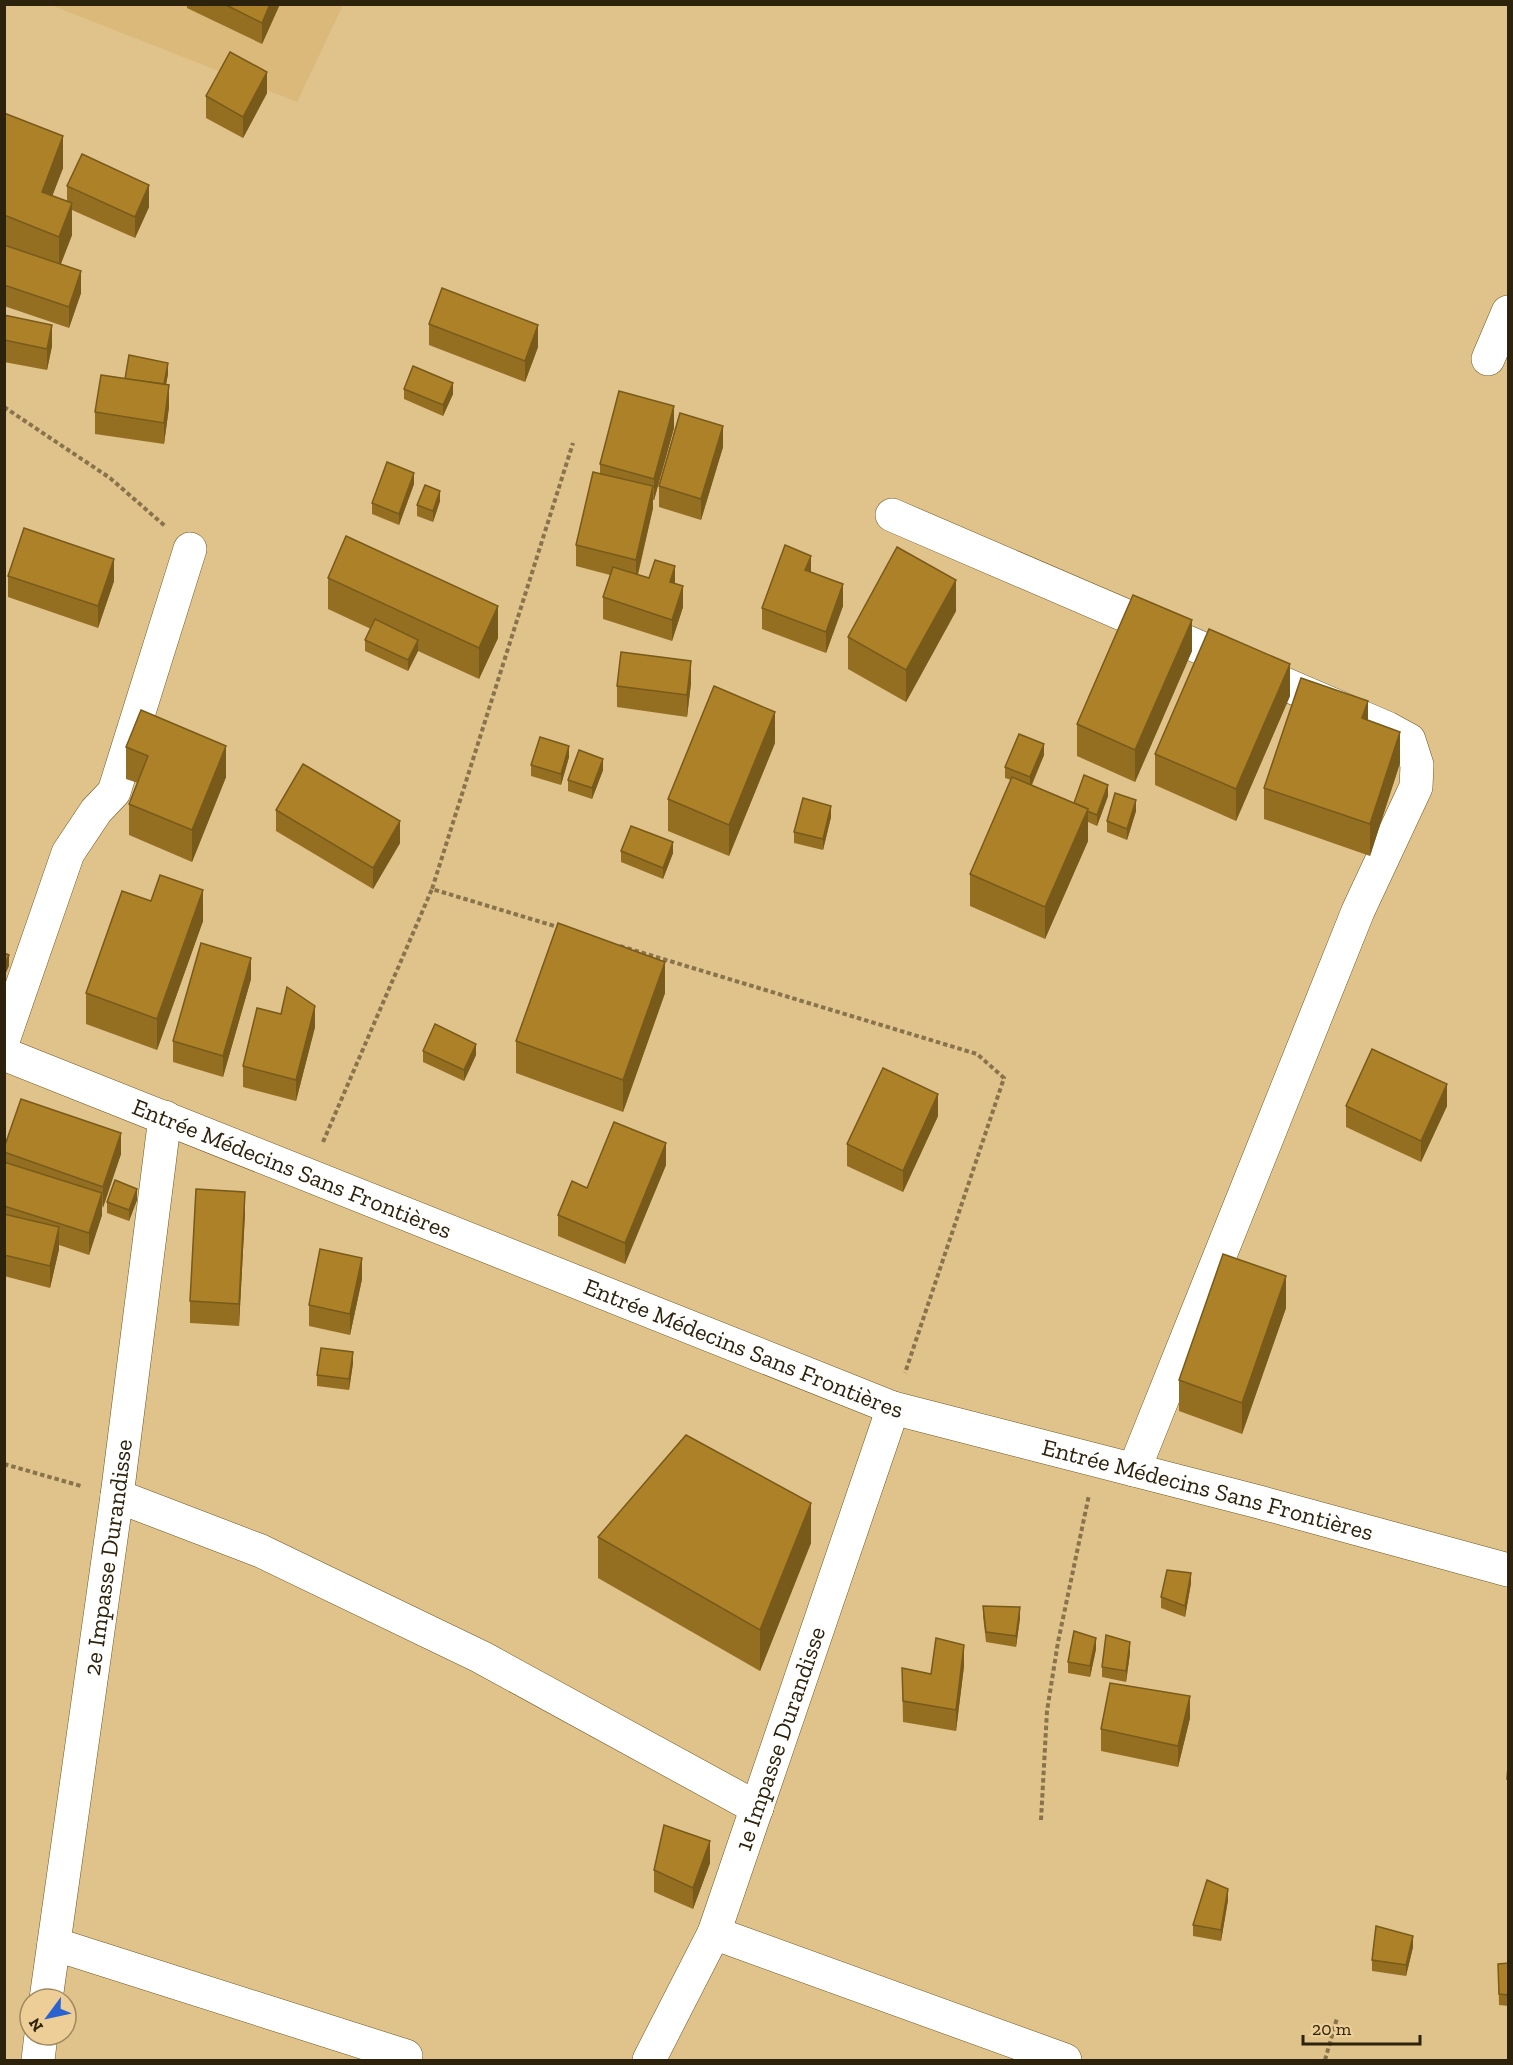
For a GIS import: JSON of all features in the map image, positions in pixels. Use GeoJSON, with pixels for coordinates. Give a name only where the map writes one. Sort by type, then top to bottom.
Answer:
{"type":"FeatureCollection","features":[{"type":"Feature","properties":{"kind":"street"},"geometry":{"type":"LineString","coordinates":[[1488,358],[1509,312]]}},
{"type":"Feature","properties":{"kind":"street"},"geometry":{"type":"LineString","coordinates":[[892,515],[1387,728],[1408,740],[1417,765],[1416,787],[1358,911],[1134,1470]]}},
{"type":"Feature","properties":{"kind":"street"},"geometry":{"type":"LineString","coordinates":[[4,1038],[68,853],[96,811],[114,792],[190,549]]}},
{"type":"Feature","properties":{"kind":"street","name":"Entrée Médecins Sans Frontières"},"geometry":{"type":"LineString","coordinates":[[4,1054],[893,1408],[1509,1570]]}},
{"type":"Feature","properties":{"kind":"street","name":"2e Impasse Durandisse"},"geometry":{"type":"LineString","coordinates":[[48,1987],[117,1496],[165,1117]]}},
{"type":"Feature","properties":{"kind":"street","name":"1e Impasse Durandisse"},"geometry":{"type":"LineString","coordinates":[[649,2061],[714,1933],[893,1408]]}},
{"type":"Feature","properties":{"kind":"street"},"geometry":{"type":"LineString","coordinates":[[117,1496],[261,1551],[481,1657],[757,1808]]}},
{"type":"Feature","properties":{"kind":"street"},"geometry":{"type":"LineString","coordinates":[[714,1933],[1065,2061]]}},
{"type":"Feature","properties":{"kind":"street"},"geometry":{"type":"LineString","coordinates":[[54,1944],[406,2056]]}},
{"type":"Feature","properties":{"kind":"path"},"geometry":{"type":"LineString","coordinates":[[4,407],[110,478],[190,549]]}},
{"type":"Feature","properties":{"kind":"path"},"geometry":{"type":"LineString","coordinates":[[309,1175],[432,889],[573,443]]}},
{"type":"Feature","properties":{"kind":"path"},"geometry":{"type":"LineString","coordinates":[[432,889],[568,930]]}},
{"type":"Feature","properties":{"kind":"path"},"geometry":{"type":"LineString","coordinates":[[614,944],[977,1054],[1004,1078],[893,1408]]}},
{"type":"Feature","properties":{"kind":"path"},"geometry":{"type":"LineString","coordinates":[[1041,1820],[1047,1711],[1058,1642],[1097,1460]]}},
{"type":"Feature","properties":{"kind":"path"},"geometry":{"type":"LineString","coordinates":[[4,1464],[117,1496]]}},
{"type":"Feature","properties":{"kind":"path"},"geometry":{"type":"LineString","coordinates":[[1325,2061],[1337,2018]]}},
{"type":"Feature","properties":{"kind":"shaded area"},"geometry":{"type":"Polygon","coordinates":[[[51,5],[343,5],[297,102],[51,5]]]}},
{"type":"Feature","properties":{"kind":"building"},"geometry":{"type":"Polygon","coordinates":[[[224,4],[270,4],[262,23],[224,4]]]}},
{"type":"Feature","properties":{"kind":"building"},"geometry":{"type":"Polygon","coordinates":[[[230,52],[267,72],[243,117],[206,96],[230,52]]]}},
{"type":"Feature","properties":{"kind":"building"},"geometry":{"type":"Polygon","coordinates":[[[4,113],[63,136],[42,192],[72,203],[59,237],[4,215],[4,113]]]}},
{"type":"Feature","properties":{"kind":"building"},"geometry":{"type":"Polygon","coordinates":[[[82,154],[149,185],[135,217],[67,186],[82,154]]]}},
{"type":"Feature","properties":{"kind":"building"},"geometry":{"type":"Polygon","coordinates":[[[4,245],[81,271],[69,307],[4,285],[4,245]]]}},
{"type":"Feature","properties":{"kind":"building"},"geometry":{"type":"Polygon","coordinates":[[[442,288],[538,325],[525,361],[429,324],[442,288]]]}},
{"type":"Feature","properties":{"kind":"building"},"geometry":{"type":"Polygon","coordinates":[[[4,315],[52,325],[47,349],[4,340],[4,315]]]}},
{"type":"Feature","properties":{"kind":"building"},"geometry":{"type":"Polygon","coordinates":[[[129,355],[168,363],[164,384],[125,379],[129,355]]]}},
{"type":"Feature","properties":{"kind":"building"},"geometry":{"type":"Polygon","coordinates":[[[413,366],[453,383],[443,405],[404,389],[413,366]]]}},
{"type":"Feature","properties":{"kind":"building"},"geometry":{"type":"Polygon","coordinates":[[[101,375],[169,385],[164,423],[95,412],[101,375]]]}},
{"type":"Feature","properties":{"kind":"building"},"geometry":{"type":"Polygon","coordinates":[[[619,391],[674,406],[654,479],[600,464],[619,391]]]}},
{"type":"Feature","properties":{"kind":"building"},"geometry":{"type":"Polygon","coordinates":[[[680,413],[723,426],[701,499],[659,486],[680,413]]]}},
{"type":"Feature","properties":{"kind":"building"},"geometry":{"type":"Polygon","coordinates":[[[387,462],[414,473],[399,514],[372,503],[387,462]]]}},
{"type":"Feature","properties":{"kind":"building"},"geometry":{"type":"Polygon","coordinates":[[[593,472],[653,486],[636,560],[576,545],[593,472]]]}},
{"type":"Feature","properties":{"kind":"building"},"geometry":{"type":"Polygon","coordinates":[[[425,485],[440,491],[433,511],[417,505],[425,485]]]}},
{"type":"Feature","properties":{"kind":"building"},"geometry":{"type":"Polygon","coordinates":[[[24,528],[114,559],[98,606],[8,576],[24,528]]]}},
{"type":"Feature","properties":{"kind":"building"},"geometry":{"type":"Polygon","coordinates":[[[346,536],[498,606],[479,648],[328,578],[346,536]]]}},
{"type":"Feature","properties":{"kind":"building"},"geometry":{"type":"Polygon","coordinates":[[[785,545],[811,556],[805,570],[843,584],[826,632],[762,608],[785,545]]]}},
{"type":"Feature","properties":{"kind":"building"},"geometry":{"type":"Polygon","coordinates":[[[897,547],[956,580],[906,670],[848,637],[897,547]]]}},
{"type":"Feature","properties":{"kind":"building"},"geometry":{"type":"Polygon","coordinates":[[[655,560],[675,566],[670,582],[683,586],[672,620],[603,597],[613,567],[649,578],[655,560]]]}},
{"type":"Feature","properties":{"kind":"building"},"geometry":{"type":"Polygon","coordinates":[[[1133,595],[1192,620],[1135,750],[1077,724],[1133,595]]]}},
{"type":"Feature","properties":{"kind":"building"},"geometry":{"type":"Polygon","coordinates":[[[375,619],[418,640],[408,660],[365,640],[375,619]]]}},
{"type":"Feature","properties":{"kind":"building"},"geometry":{"type":"Polygon","coordinates":[[[1209,629],[1290,664],[1236,789],[1155,754],[1209,629]]]}},
{"type":"Feature","properties":{"kind":"building"},"geometry":{"type":"Polygon","coordinates":[[[621,652],[691,661],[687,695],[617,686],[621,652]]]}},
{"type":"Feature","properties":{"kind":"building"},"geometry":{"type":"Polygon","coordinates":[[[1301,678],[1368,701],[1362,718],[1400,732],[1370,824],[1264,788],[1301,678]]]}},
{"type":"Feature","properties":{"kind":"building"},"geometry":{"type":"Polygon","coordinates":[[[714,686],[775,712],[729,825],[668,799],[714,686]]]}},
{"type":"Feature","properties":{"kind":"building"},"geometry":{"type":"Polygon","coordinates":[[[141,710],[226,746],[192,830],[129,804],[148,756],[126,747],[141,710]]]}},
{"type":"Feature","properties":{"kind":"building"},"geometry":{"type":"Polygon","coordinates":[[[1019,734],[1044,744],[1030,777],[1005,767],[1019,734]]]}},
{"type":"Feature","properties":{"kind":"building"},"geometry":{"type":"Polygon","coordinates":[[[540,737],[569,746],[561,774],[531,765],[540,737]]]}},
{"type":"Feature","properties":{"kind":"building"},"geometry":{"type":"Polygon","coordinates":[[[579,750],[603,759],[592,788],[568,780],[579,750]]]}},
{"type":"Feature","properties":{"kind":"building"},"geometry":{"type":"Polygon","coordinates":[[[303,764],[400,821],[373,868],[276,810],[303,764]]]}},
{"type":"Feature","properties":{"kind":"building"},"geometry":{"type":"Polygon","coordinates":[[[1084,775],[1108,785],[1097,815],[1074,803],[1084,775]]]}},
{"type":"Feature","properties":{"kind":"building"},"geometry":{"type":"Polygon","coordinates":[[[1012,777],[1088,809],[1045,907],[970,874],[1012,777]]]}},
{"type":"Feature","properties":{"kind":"building"},"geometry":{"type":"Polygon","coordinates":[[[1115,793],[1136,800],[1127,829],[1107,821],[1115,793]]]}},
{"type":"Feature","properties":{"kind":"building"},"geometry":{"type":"Polygon","coordinates":[[[803,798],[831,806],[823,839],[794,832],[803,798]]]}},
{"type":"Feature","properties":{"kind":"building"},"geometry":{"type":"Polygon","coordinates":[[[631,826],[673,842],[663,868],[621,851],[631,826]]]}},
{"type":"Feature","properties":{"kind":"building"},"geometry":{"type":"Polygon","coordinates":[[[160,875],[203,890],[157,1019],[86,993],[122,891],[151,901],[160,875]]]}},
{"type":"Feature","properties":{"kind":"building"},"geometry":{"type":"Polygon","coordinates":[[[558,923],[665,962],[623,1080],[516,1041],[558,923]]]}},
{"type":"Feature","properties":{"kind":"building"},"geometry":{"type":"Polygon","coordinates":[[[201,943],[251,958],[223,1056],[173,1041],[201,943]]]}},
{"type":"Feature","properties":{"kind":"building"},"geometry":{"type":"Polygon","coordinates":[[[4,953],[9,955],[4,966],[4,953]]]}},
{"type":"Feature","properties":{"kind":"building"},"geometry":{"type":"Polygon","coordinates":[[[287,987],[315,1006],[296,1080],[243,1066],[257,1008],[281,1014],[287,987]]]}},
{"type":"Feature","properties":{"kind":"building"},"geometry":{"type":"Polygon","coordinates":[[[435,1024],[476,1044],[464,1070],[423,1051],[435,1024]]]}},
{"type":"Feature","properties":{"kind":"building"},"geometry":{"type":"Polygon","coordinates":[[[1372,1049],[1447,1084],[1421,1141],[1346,1106],[1372,1049]]]}},
{"type":"Feature","properties":{"kind":"building"},"geometry":{"type":"Polygon","coordinates":[[[883,1068],[938,1094],[903,1171],[847,1144],[883,1068]]]}},
{"type":"Feature","properties":{"kind":"building"},"geometry":{"type":"Polygon","coordinates":[[[21,1099],[121,1133],[103,1187],[4,1152],[21,1099]]]}},
{"type":"Feature","properties":{"kind":"building"},"geometry":{"type":"Polygon","coordinates":[[[614,1122],[666,1143],[625,1243],[558,1215],[572,1181],[587,1188],[614,1122]]]}},
{"type":"Feature","properties":{"kind":"building"},"geometry":{"type":"Polygon","coordinates":[[[4,1162],[102,1193],[89,1233],[4,1206],[4,1162]]]}},
{"type":"Feature","properties":{"kind":"building"},"geometry":{"type":"Polygon","coordinates":[[[115,1180],[137,1189],[129,1210],[107,1202],[115,1180]]]}},
{"type":"Feature","properties":{"kind":"building"},"geometry":{"type":"Polygon","coordinates":[[[196,1189],[245,1192],[239,1304],[190,1301],[196,1189]]]}},
{"type":"Feature","properties":{"kind":"building"},"geometry":{"type":"Polygon","coordinates":[[[4,1214],[59,1227],[50,1266],[4,1255],[4,1214]]]}},
{"type":"Feature","properties":{"kind":"building"},"geometry":{"type":"Polygon","coordinates":[[[320,1249],[362,1258],[350,1314],[309,1305],[320,1249]]]}},
{"type":"Feature","properties":{"kind":"building"},"geometry":{"type":"Polygon","coordinates":[[[1223,1254],[1286,1276],[1242,1403],[1179,1380],[1223,1254]]]}},
{"type":"Feature","properties":{"kind":"building"},"geometry":{"type":"Polygon","coordinates":[[[321,1348],[353,1352],[349,1379],[317,1375],[321,1348]]]}},
{"type":"Feature","properties":{"kind":"building"},"geometry":{"type":"Polygon","coordinates":[[[686,1435],[811,1503],[760,1630],[598,1537],[686,1435]]]}},
{"type":"Feature","properties":{"kind":"building"},"geometry":{"type":"Polygon","coordinates":[[[1167,1570],[1191,1573],[1185,1606],[1161,1597],[1167,1570]]]}},
{"type":"Feature","properties":{"kind":"building"},"geometry":{"type":"Polygon","coordinates":[[[983,1606],[1020,1607],[1016,1636],[986,1632],[983,1606]]]}},
{"type":"Feature","properties":{"kind":"building"},"geometry":{"type":"Polygon","coordinates":[[[1074,1631],[1096,1638],[1090,1666],[1068,1662],[1074,1631]]]}},
{"type":"Feature","properties":{"kind":"building"},"geometry":{"type":"Polygon","coordinates":[[[1106,1635],[1130,1642],[1126,1671],[1102,1667],[1106,1635]]]}},
{"type":"Feature","properties":{"kind":"building"},"geometry":{"type":"Polygon","coordinates":[[[936,1638],[964,1645],[956,1710],[903,1701],[902,1668],[931,1674],[936,1638]]]}},
{"type":"Feature","properties":{"kind":"building"},"geometry":{"type":"Polygon","coordinates":[[[1110,1683],[1190,1696],[1178,1746],[1101,1729],[1110,1683]]]}},
{"type":"Feature","properties":{"kind":"building"},"geometry":{"type":"Polygon","coordinates":[[[1509,1755],[1509,1779],[1507,1779],[1509,1755]]]}},
{"type":"Feature","properties":{"kind":"building"},"geometry":{"type":"Polygon","coordinates":[[[664,1825],[710,1841],[693,1888],[654,1870],[664,1825]]]}},
{"type":"Feature","properties":{"kind":"building"},"geometry":{"type":"Polygon","coordinates":[[[1207,1880],[1228,1889],[1221,1930],[1193,1925],[1207,1880]]]}},
{"type":"Feature","properties":{"kind":"building"},"geometry":{"type":"Polygon","coordinates":[[[1376,1926],[1413,1936],[1406,1965],[1372,1960],[1376,1926]]]}},
{"type":"Feature","properties":{"kind":"building"},"geometry":{"type":"Polygon","coordinates":[[[1509,1963],[1509,1995],[1499,1994],[1498,1964],[1509,1963]]]}}]}
